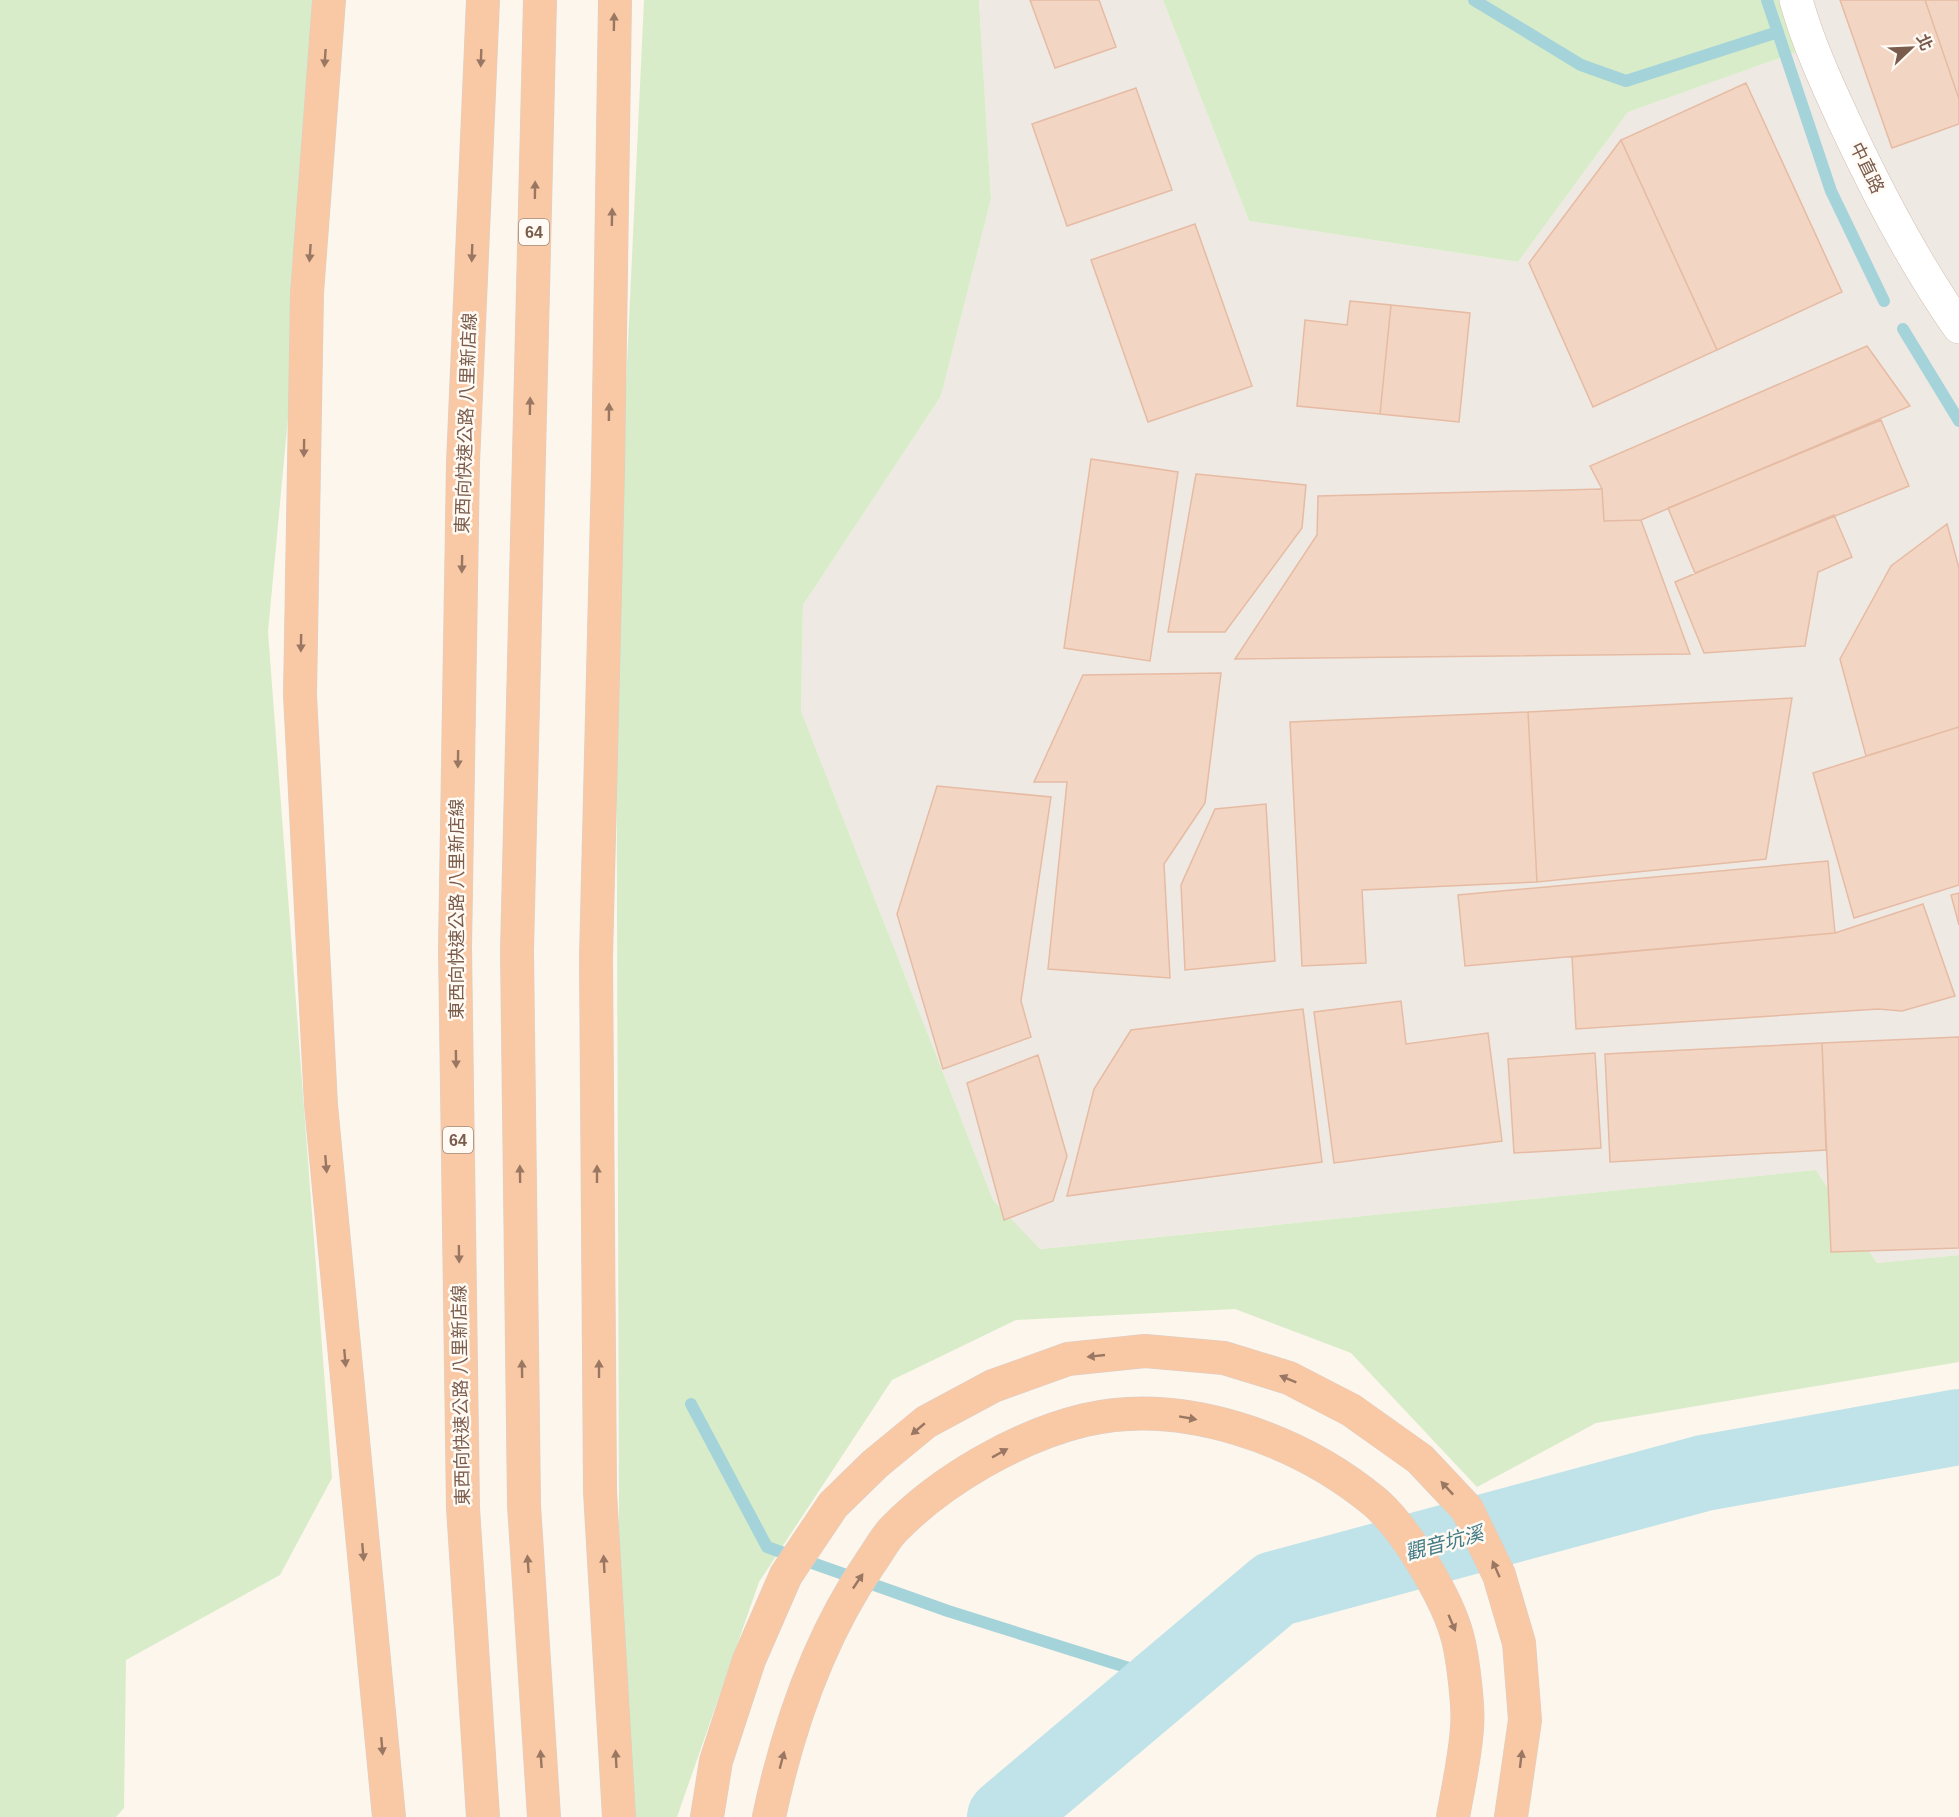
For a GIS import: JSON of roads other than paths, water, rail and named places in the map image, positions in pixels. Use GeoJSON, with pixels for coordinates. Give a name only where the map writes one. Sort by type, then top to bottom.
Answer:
{"type":"FeatureCollection","features":[{"type":"Feature","properties":{"kind":"highway"},"geometry":{"type":"LineString","coordinates":[[329,0],[307,293],[300,695],[321,1106],[389,1817]]}},
{"type":"Feature","properties":{"kind":"highway","name":"東西向快速公路 八里新店線"},"geometry":{"type":"LineString","coordinates":[[483,0],[464,463],[455,972],[463,1508],[483,1817]]}},
{"type":"Feature","properties":{"kind":"highway","name":"64"},"geometry":{"type":"LineString","coordinates":[[540,0],[517,951],[524,1505],[544,1817]]}},
{"type":"Feature","properties":{"kind":"highway"},"geometry":{"type":"LineString","coordinates":[[615,0],[608,471],[596,958],[599,1468],[619,1817]]}},
{"type":"Feature","properties":{"kind":"highway"},"geometry":{"type":"LineString","coordinates":[[707,1817],[716,1761],[749,1659],[786,1575],[833,1505],[875,1464],[926,1422],[993,1386],[1068,1359],[1145,1351],[1224,1358],[1289,1378],[1351,1410],[1420,1459],[1467,1509],[1499,1575],[1519,1643],[1526,1720],[1511,1817]]}},
{"type":"Feature","properties":{"kind":"highway"},"geometry":{"type":"LineString","coordinates":[[769,1817],[782,1756],[815,1663],[845,1600],[893,1530],[948,1482],[1013,1446],[1085,1420],[1162,1413],[1236,1426],[1310,1459],[1376,1503],[1427,1566],[1458,1638],[1468,1726],[1453,1817]]}},
{"type":"Feature","properties":{"kind":"street","name":"中直路"},"geometry":{"type":"LineString","coordinates":[[1796,0],[1807,40],[1876,190],[1935,293],[1959,327]]}},
{"type":"Feature","properties":{"kind":"waterway"},"geometry":{"type":"LineString","coordinates":[[1474,0],[1581,65],[1626,81],[1778,32]]}},
{"type":"Feature","properties":{"kind":"waterway"},"geometry":{"type":"LineString","coordinates":[[1767,0],[1831,191],[1884,301]]}},
{"type":"Feature","properties":{"kind":"waterway"},"geometry":{"type":"LineString","coordinates":[[1903,329],[1959,421]]}},
{"type":"Feature","properties":{"kind":"waterway"},"geometry":{"type":"LineString","coordinates":[[691,1404],[767,1547],[948,1611],[1167,1680]]}},
{"type":"Feature","properties":{"kind":"waterway","name":"觀音坑溪"},"geometry":{"type":"LineString","coordinates":[[1956,1426],[1959,1423]]}},
{"type":"Feature","properties":{"kind":"waterway","name":"觀音坑溪"},"geometry":{"type":"LineString","coordinates":[[1005,1817],[1275,1589],[1704,1473],[1959,1427]]}}]}
